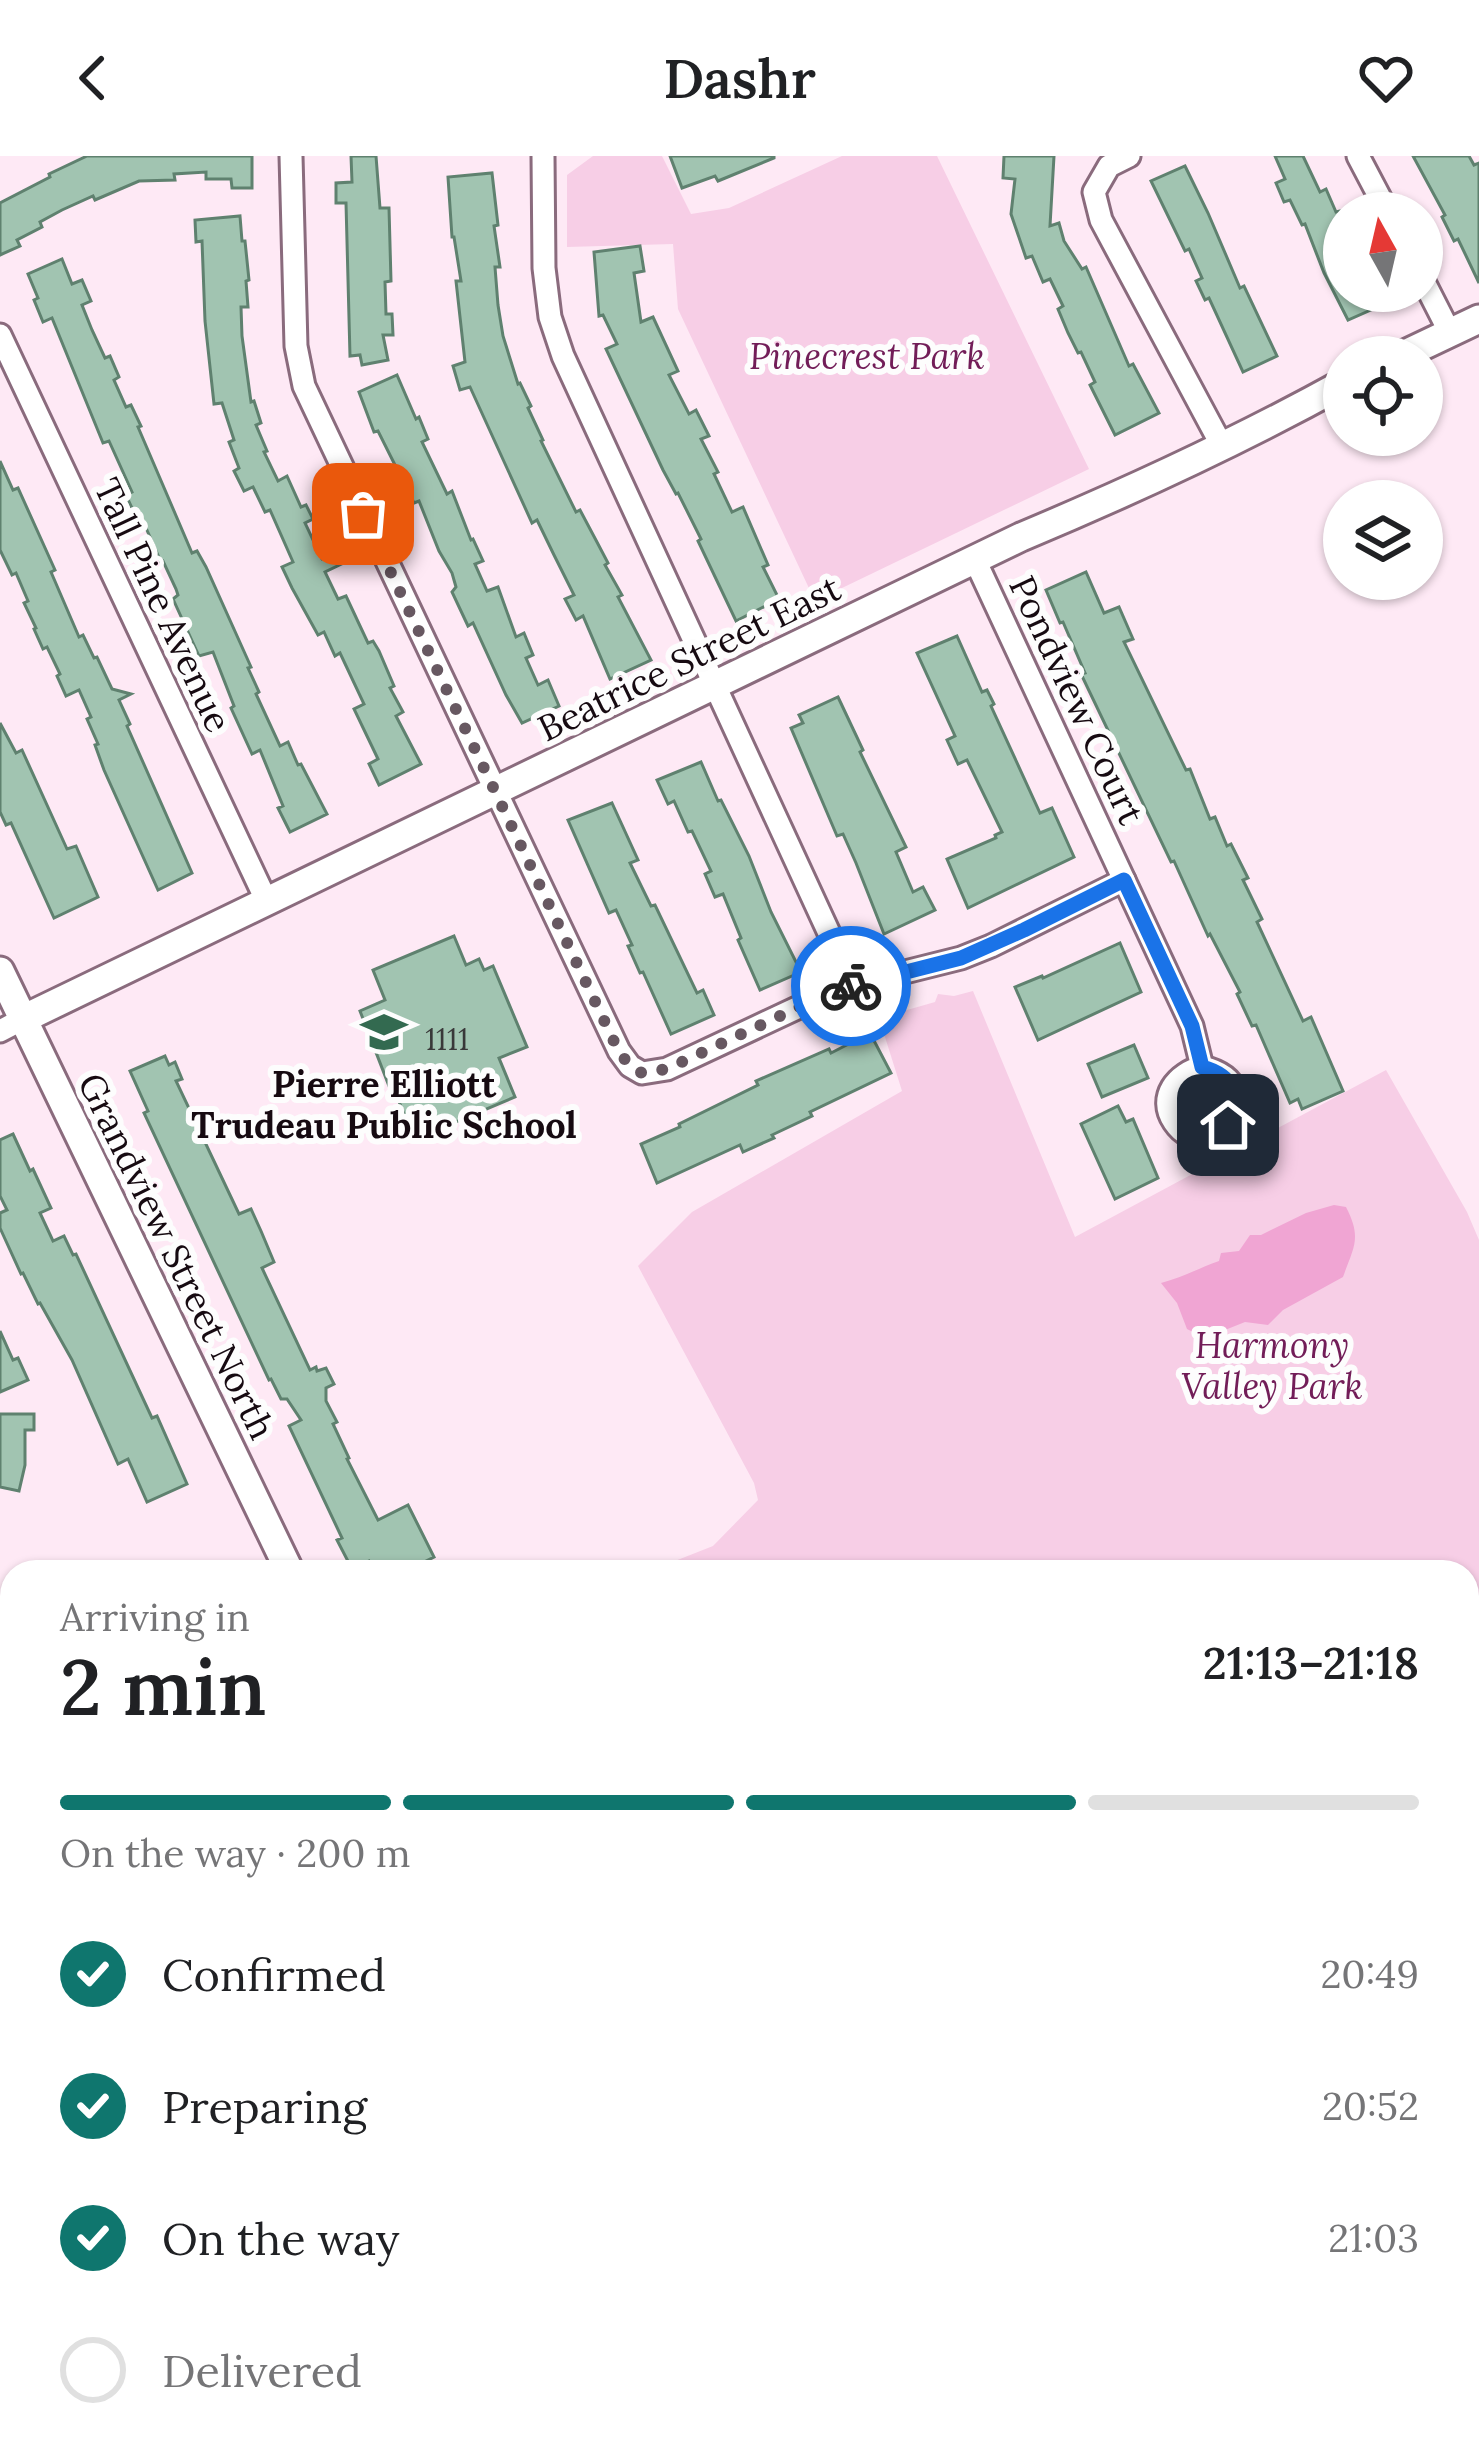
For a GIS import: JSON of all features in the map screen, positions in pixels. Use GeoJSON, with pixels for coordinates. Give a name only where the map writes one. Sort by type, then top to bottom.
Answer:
{"type":"FeatureCollection","features":[{"type":"Feature","properties":{"kind":"street"},"geometry":{"type":"LineString","coordinates":[[291,156],[296,346],[304,386],[619,1052],[630,1066],[642,1073],[667,1069],[853,985],[961,958],[1124,880]]}},
{"type":"Feature","properties":{"kind":"street"},"geometry":{"type":"LineString","coordinates":[[543,156],[544,268],[550,316],[583,403],[853,985]]}},
{"type":"Feature","properties":{"kind":"street"},"geometry":{"type":"LineString","coordinates":[[1129,156],[1109,166],[1094,192],[1101,220],[1222,446]]}},
{"type":"Feature","properties":{"kind":"street"},"geometry":{"type":"LineString","coordinates":[[1358,156],[1377,192]]}},
{"type":"Feature","properties":{"kind":"street"},"geometry":{"type":"LineString","coordinates":[[1439,312],[1450,333]]}},
{"type":"Feature","properties":{"kind":"street"},"geometry":{"type":"LineString","coordinates":[[1443,336],[1479,319]]}},
{"type":"Feature","properties":{"kind":"street","name":"Tall Pine Avenue"},"geometry":{"type":"LineString","coordinates":[[0,335],[267,902]]}},
{"type":"Feature","properties":{"kind":"street","name":"Beatrice Street East"},"geometry":{"type":"LineString","coordinates":[[12,1025],[975,560],[1116,498],[1323,394]]}},
{"type":"Feature","properties":{"kind":"street","name":"Pondview Court"},"geometry":{"type":"LineString","coordinates":[[975,560],[1192,1026],[1202,1067]]}},
{"type":"Feature","properties":{"kind":"street","name":"Grandview Street North"},"geometry":{"type":"LineString","coordinates":[[0,971],[12,1025],[284,1560]]}},
{"type":"Feature","properties":{"kind":"green space","name":"Pinecrest Park"},"geometry":{"type":"Polygon","coordinates":[[[593,156],[662,156],[691,214],[729,208],[842,156],[937,156],[1089,469],[815,601],[678,309],[673,244],[567,247],[567,175],[593,156]]]}},
{"type":"Feature","properties":{"kind":"green space","name":"Harmony Valley Park"},"geometry":{"type":"Polygon","coordinates":[[[973,991],[1075,1237],[1386,1070],[1479,1240],[1479,1560],[677,1560],[713,1546],[758,1500],[754,1483],[638,1266],[692,1212],[902,1091],[879,1018],[935,1002],[938,994],[973,991]]]}},
{"type":"Feature","properties":{"kind":"shaded area"},"geometry":{"type":"Polygon","coordinates":[[[1334,1205],[1346,1207],[1355,1235],[1343,1277],[1283,1310],[1268,1325],[1245,1322],[1205,1338],[1187,1329],[1177,1303],[1161,1283],[1219,1261],[1221,1253],[1239,1251],[1250,1235],[1261,1235],[1334,1205]]]}},
{"type":"Feature","properties":{"kind":"building"},"geometry":{"type":"Polygon","coordinates":[[[87,156],[252,156],[252,188],[232,188],[231,179],[206,179],[206,172],[174,174],[175,180],[139,181],[62,210],[17,240],[20,246],[0,255],[0,203],[87,156]]]}},
{"type":"Feature","properties":{"kind":"building"},"geometry":{"type":"Polygon","coordinates":[[[351,156],[376,156],[380,208],[389,208],[391,281],[385,282],[386,314],[392,314],[393,335],[383,335],[388,360],[362,365],[360,355],[350,356],[346,203],[336,203],[336,183],[352,182],[351,156]]]}},
{"type":"Feature","properties":{"kind":"building"},"geometry":{"type":"Polygon","coordinates":[[[670,156],[774,158],[718,181],[715,176],[682,188],[670,156]]]}},
{"type":"Feature","properties":{"kind":"building"},"geometry":{"type":"Polygon","coordinates":[[[1004,156],[1054,156],[1050,226],[1059,223],[1064,241],[1082,269],[1086,267],[1129,366],[1133,364],[1159,413],[1115,435],[1090,385],[1095,382],[1058,309],[1063,306],[1050,279],[1043,282],[1032,256],[1026,258],[1011,214],[1015,179],[1003,178],[1004,156]]]}},
{"type":"Feature","properties":{"kind":"building"},"geometry":{"type":"Polygon","coordinates":[[[1275,156],[1303,156],[1320,192],[1326,189],[1327,192],[1323,192],[1323,270],[1305,224],[1290,200],[1284,202],[1276,183],[1285,179],[1275,156]]]}},
{"type":"Feature","properties":{"kind":"building"},"geometry":{"type":"Polygon","coordinates":[[[1413,156],[1469,156],[1474,165],[1479,163],[1479,283],[1443,219],[1443,192],[1433,192],[1413,156]]]}},
{"type":"Feature","properties":{"kind":"building"},"geometry":{"type":"Polygon","coordinates":[[[1185,166],[1240,288],[1244,286],[1277,356],[1243,372],[1209,298],[1205,300],[1196,281],[1202,278],[1189,249],[1185,251],[1151,181],[1185,166]]]}},
{"type":"Feature","properties":{"kind":"building"},"geometry":{"type":"Polygon","coordinates":[[[492,173],[500,267],[495,267],[498,305],[518,384],[531,406],[541,441],[608,563],[622,595],[618,597],[651,660],[610,679],[583,616],[576,620],[565,599],[574,595],[537,520],[532,523],[470,387],[460,390],[453,366],[465,362],[448,177],[492,173]]]}},
{"type":"Feature","properties":{"kind":"building"},"geometry":{"type":"Polygon","coordinates":[[[240,216],[249,280],[248,307],[241,307],[242,336],[264,452],[278,481],[287,476],[301,507],[306,505],[313,519],[305,523],[322,559],[351,550],[354,558],[325,572],[338,599],[346,596],[368,643],[373,641],[379,651],[403,712],[396,716],[421,764],[379,785],[369,764],[378,759],[354,709],[364,704],[340,653],[335,656],[324,632],[318,635],[292,588],[282,567],[293,562],[270,510],[265,512],[253,487],[244,491],[234,471],[239,468],[229,442],[234,440],[222,403],[214,404],[202,241],[196,242],[195,220],[240,216]]]}},
{"type":"Feature","properties":{"kind":"building"},"geometry":{"type":"Polygon","coordinates":[[[640,246],[644,271],[634,273],[641,322],[653,317],[678,371],[669,375],[689,414],[696,410],[709,436],[701,439],[718,472],[714,474],[732,512],[743,507],[779,599],[736,621],[701,539],[606,349],[617,344],[603,315],[599,316],[594,252],[640,246]]]}},
{"type":"Feature","properties":{"kind":"building"},"geometry":{"type":"Polygon","coordinates":[[[62,259],[72,284],[82,280],[91,301],[82,305],[92,330],[105,358],[110,356],[119,377],[114,380],[141,426],[192,553],[197,551],[206,567],[280,746],[288,742],[327,814],[290,832],[260,750],[252,754],[231,708],[213,652],[199,656],[173,599],[178,595],[176,589],[146,528],[142,530],[126,495],[132,492],[109,441],[103,443],[52,318],[43,322],[34,300],[38,298],[28,274],[62,259]]]}},
{"type":"Feature","properties":{"kind":"building"},"geometry":{"type":"Polygon","coordinates":[[[397,375],[428,439],[422,442],[447,494],[452,491],[483,561],[475,564],[487,591],[498,587],[516,637],[524,633],[533,655],[526,658],[538,685],[548,680],[559,706],[522,723],[473,623],[468,626],[452,592],[456,587],[452,573],[419,501],[414,503],[378,431],[374,432],[359,392],[397,375]]]}},
{"type":"Feature","properties":{"kind":"building"},"geometry":{"type":"Polygon","coordinates":[[[0,461],[13,490],[18,488],[55,570],[51,572],[79,637],[83,635],[97,657],[112,689],[131,694],[119,700],[127,726],[192,873],[158,890],[104,770],[79,690],[66,696],[60,674],[34,629],[16,573],[12,575],[0,550],[0,461]]]}},
{"type":"Feature","properties":{"kind":"building"},"geometry":{"type":"Polygon","coordinates":[[[1086,572],[1104,613],[1119,607],[1133,639],[1124,642],[1186,770],[1190,769],[1210,819],[1215,817],[1248,878],[1243,880],[1262,919],[1257,922],[1303,1021],[1311,1017],[1343,1091],[1302,1109],[1298,1099],[1290,1103],[1240,992],[1081,674],[1085,673],[1046,590],[1086,572]]]}},
{"type":"Feature","properties":{"kind":"building"},"geometry":{"type":"Polygon","coordinates":[[[957,636],[982,692],[987,690],[994,704],[1040,813],[1052,808],[1074,857],[968,908],[947,859],[1002,832],[967,760],[958,764],[947,740],[955,736],[917,653],[957,636]]]}},
{"type":"Feature","properties":{"kind":"building"},"geometry":{"type":"Polygon","coordinates":[[[838,697],[906,847],[896,852],[913,892],[923,887],[935,910],[884,934],[843,834],[837,836],[791,728],[803,723],[799,715],[838,697]]]}},
{"type":"Feature","properties":{"kind":"building"},"geometry":{"type":"Polygon","coordinates":[[[0,723],[16,753],[22,750],[67,849],[76,846],[98,897],[54,918],[11,823],[6,825],[0,812],[0,723]]]}},
{"type":"Feature","properties":{"kind":"building"},"geometry":{"type":"Polygon","coordinates":[[[701,762],[801,972],[760,990],[723,894],[715,897],[705,874],[711,871],[692,831],[688,832],[674,801],[668,804],[657,780],[701,762]]]}},
{"type":"Feature","properties":{"kind":"building"},"geometry":{"type":"Polygon","coordinates":[[[612,803],[638,860],[630,863],[697,993],[703,990],[714,1015],[671,1034],[628,946],[632,945],[616,910],[609,913],[568,820],[612,803]]]}},
{"type":"Feature","properties":{"kind":"building"},"geometry":{"type":"Polygon","coordinates":[[[454,936],[466,965],[479,959],[484,970],[493,966],[527,1047],[499,1058],[515,1097],[425,1135],[424,1131],[413,1135],[360,1011],[385,1000],[373,970],[454,936]]]}},
{"type":"Feature","properties":{"kind":"building"},"geometry":{"type":"Polygon","coordinates":[[[1120,943],[1141,992],[1038,1040],[1015,987],[1120,943]]]}},
{"type":"Feature","properties":{"kind":"building"},"geometry":{"type":"Polygon","coordinates":[[[870,1033],[891,1073],[810,1112],[812,1116],[772,1135],[774,1138],[743,1152],[740,1145],[657,1183],[641,1144],[758,1085],[756,1081],[870,1033]]]}},
{"type":"Feature","properties":{"kind":"building"},"geometry":{"type":"Polygon","coordinates":[[[1134,1045],[1148,1078],[1102,1097],[1088,1064],[1134,1045]]]}},
{"type":"Feature","properties":{"kind":"building"},"geometry":{"type":"Polygon","coordinates":[[[165,1056],[169,1065],[175,1062],[182,1079],[176,1081],[239,1214],[251,1209],[274,1262],[262,1268],[310,1370],[326,1368],[334,1384],[326,1388],[326,1401],[337,1422],[333,1424],[378,1520],[408,1505],[434,1557],[347,1560],[337,1540],[342,1538],[289,1426],[301,1420],[269,1380],[144,1113],[148,1111],[130,1071],[165,1056]]]}},
{"type":"Feature","properties":{"kind":"building"},"geometry":{"type":"Polygon","coordinates":[[[1118,1106],[1126,1122],[1133,1119],[1158,1178],[1115,1199],[1081,1124],[1118,1106]]]}},
{"type":"Feature","properties":{"kind":"building"},"geometry":{"type":"Polygon","coordinates":[[[13,1134],[51,1208],[40,1213],[53,1241],[64,1236],[76,1254],[187,1484],[147,1502],[128,1459],[118,1464],[72,1360],[0,1228],[0,1213],[7,1210],[0,1196],[0,1140],[13,1134]]]}},
{"type":"Feature","properties":{"kind":"building"},"geometry":{"type":"Polygon","coordinates":[[[0,1331],[28,1380],[0,1392],[0,1331]]]}},
{"type":"Feature","properties":{"kind":"building"},"geometry":{"type":"Polygon","coordinates":[[[0,1414],[34,1414],[34,1430],[25,1430],[19,1491],[0,1487],[0,1414]]]}},
{"type":"Feature","properties":{"kind":"way so far"},"geometry":{"type":"LineString","coordinates":[[363,514],[619,1052],[630,1066],[642,1073],[656,1073],[851,986]]}},
{"type":"Feature","properties":{"kind":"place","name":"Pierre Elliott Trudeau Public School"},"geometry":{"type":"Point","coordinates":[384,1032]}},
{"type":"Feature","properties":{"kind":"route"},"geometry":{"type":"LineString","coordinates":[[851,986],[961,958],[1124,880],[1192,1026],[1202,1067],[1223,1075],[1234,1090],[1235,1114],[1228,1125]]}}]}
